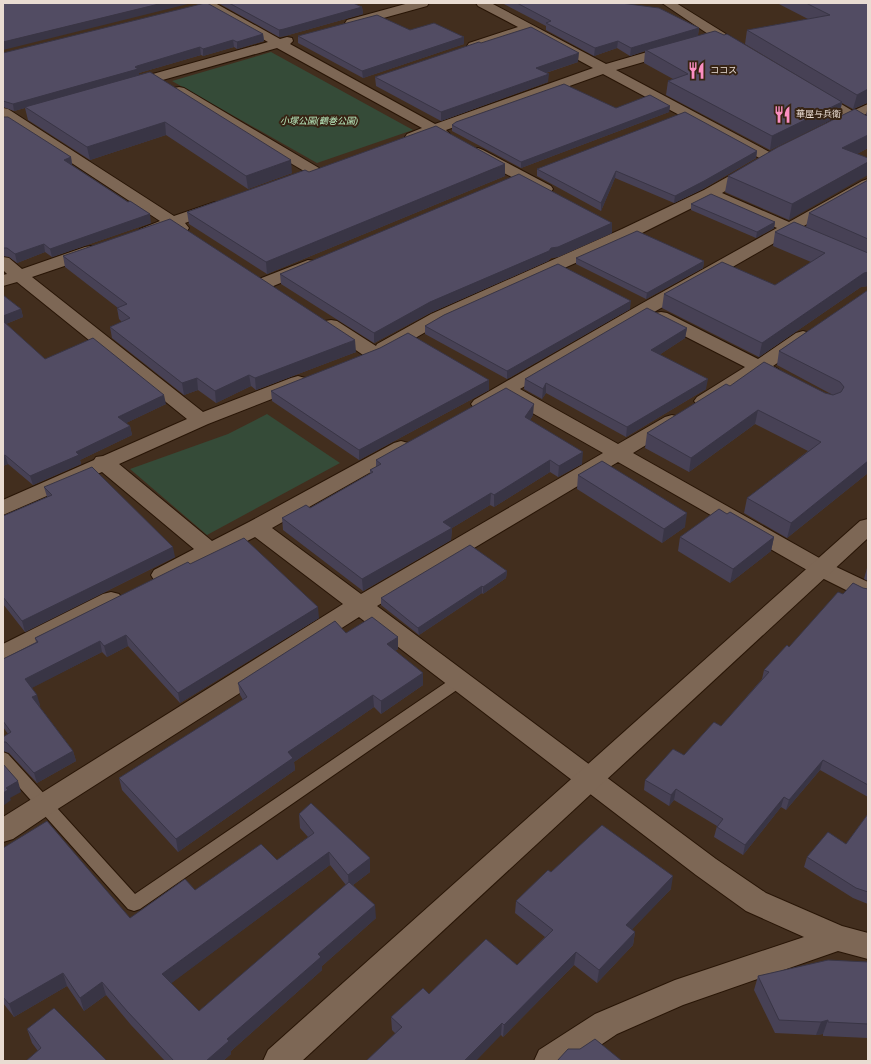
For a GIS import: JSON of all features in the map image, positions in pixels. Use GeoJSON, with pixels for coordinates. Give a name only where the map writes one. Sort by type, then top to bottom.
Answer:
{"type":"FeatureCollection","features":[{"type":"Feature","properties":{"kind":"street"},"geometry":{"type":"LineString","coordinates":[[340,26],[423,3]]}},
{"type":"Feature","properties":{"kind":"street"},"geometry":{"type":"LineString","coordinates":[[352,361],[373,353],[437,318],[557,264],[621,229],[710,193],[777,154],[685,112],[482,3]]}},
{"type":"Feature","properties":{"kind":"street"},"geometry":{"type":"LineString","coordinates":[[668,3],[746,52]]}},
{"type":"Feature","properties":{"kind":"street"},"geometry":{"type":"LineString","coordinates":[[205,5],[279,43],[454,140]]}},
{"type":"Feature","properties":{"kind":"street"},"geometry":{"type":"LineString","coordinates":[[461,51],[528,28]]}},
{"type":"Feature","properties":{"kind":"street"},"geometry":{"type":"LineString","coordinates":[[704,41],[719,36]]}},
{"type":"Feature","properties":{"kind":"street"},"geometry":{"type":"LineString","coordinates":[[119,88],[302,37]]}},
{"type":"Feature","properties":{"kind":"street"},"geometry":{"type":"LineString","coordinates":[[397,142],[435,130],[604,69],[688,45]]}},
{"type":"Feature","properties":{"kind":"street"},"geometry":{"type":"LineString","coordinates":[[157,78],[314,171]]}},
{"type":"Feature","properties":{"kind":"street"},"geometry":{"type":"LineString","coordinates":[[356,86],[371,81]]}},
{"type":"Feature","properties":{"kind":"street"},"geometry":{"type":"LineString","coordinates":[[805,88],[868,126]]}},
{"type":"Feature","properties":{"kind":"street"},"geometry":{"type":"LineString","coordinates":[[818,134],[868,108]]}},
{"type":"Feature","properties":{"kind":"street"},"geometry":{"type":"LineString","coordinates":[[664,121],[685,112]]}},
{"type":"Feature","properties":{"kind":"street"},"geometry":{"type":"LineString","coordinates":[[11,116],[192,235]]}},
{"type":"Feature","properties":{"kind":"street"},"geometry":{"type":"LineString","coordinates":[[467,148],[554,194]]}},
{"type":"Feature","properties":{"kind":"street"},"geometry":{"type":"LineString","coordinates":[[299,176],[329,166]]}},
{"type":"Feature","properties":{"kind":"street"},"geometry":{"type":"LineString","coordinates":[[505,182],[542,168]]}},
{"type":"Feature","properties":{"kind":"street"},"geometry":{"type":"LineString","coordinates":[[464,412],[506,390],[645,309],[868,184]]}},
{"type":"Feature","properties":{"kind":"street"},"geometry":{"type":"LineString","coordinates":[[710,193],[811,237]]}},
{"type":"Feature","properties":{"kind":"street"},"geometry":{"type":"LineString","coordinates":[[129,237],[232,201]]}},
{"type":"Feature","properties":{"kind":"street"},"geometry":{"type":"LineString","coordinates":[[11,278],[107,245]]}},
{"type":"Feature","properties":{"kind":"street"},"geometry":{"type":"LineString","coordinates":[[284,295],[258,278],[323,258]]}},
{"type":"Feature","properties":{"kind":"street"},"geometry":{"type":"LineString","coordinates":[[3,262],[11,278],[201,420]]}},
{"type":"Feature","properties":{"kind":"street"},"geometry":{"type":"LineString","coordinates":[[557,264],[577,274]]}},
{"type":"Feature","properties":{"kind":"street"},"geometry":{"type":"LineString","coordinates":[[625,298],[787,381]]}},
{"type":"Feature","properties":{"kind":"street"},"geometry":{"type":"LineString","coordinates":[[316,316],[373,353]]}},
{"type":"Feature","properties":{"kind":"street"},"geometry":{"type":"LineString","coordinates":[[3,831],[43,804],[360,605],[619,453],[760,367],[817,328]]}},
{"type":"Feature","properties":{"kind":"street"},"geometry":{"type":"LineString","coordinates":[[409,334],[430,346]]}},
{"type":"Feature","properties":{"kind":"street"},"geometry":{"type":"LineString","coordinates":[[4,506],[201,420],[316,375]]}},
{"type":"Feature","properties":{"kind":"street"},"geometry":{"type":"LineString","coordinates":[[485,378],[822,569],[868,591]]}},
{"type":"Feature","properties":{"kind":"street"},"geometry":{"type":"LineString","coordinates":[[146,583],[257,527],[416,439]]}},
{"type":"Feature","properties":{"kind":"street"},"geometry":{"type":"LineString","coordinates":[[103,462],[210,551]]}},
{"type":"Feature","properties":{"kind":"street"},"geometry":{"type":"LineString","coordinates":[[279,1061],[868,526]]}},
{"type":"Feature","properties":{"kind":"street"},"geometry":{"type":"LineString","coordinates":[[257,527],[706,867],[756,902],[838,938],[868,946]]}},
{"type":"Feature","properties":{"kind":"street"},"geometry":{"type":"LineString","coordinates":[[3,654],[124,594]]}},
{"type":"Feature","properties":{"kind":"street"},"geometry":{"type":"LineString","coordinates":[[550,1061],[606,1024],[675,994],[838,938]]}},
{"type":"Feature","properties":{"kind":"lane"},"geometry":{"type":"LineString","coordinates":[[3,758],[134,904],[459,681]]}},
{"type":"Feature","properties":{"kind":"green space","name":"小塚公園(鶴巻公園)"},"geometry":{"type":"Polygon","coordinates":[[[271,52],[413,130],[317,163],[172,81],[271,52]]]}},
{"type":"Feature","properties":{"kind":"green space"},"geometry":{"type":"Polygon","coordinates":[[[267,414],[340,463],[207,535],[130,469],[228,434],[267,414]]]}},
{"type":"Feature","properties":{"kind":"building"},"geometry":{"type":"Polygon","coordinates":[[[3,3],[163,3],[3,42],[3,3]]]}},
{"type":"Feature","properties":{"kind":"building"},"geometry":{"type":"Polygon","coordinates":[[[205,3],[263,34],[237,42],[233,40],[203,49],[200,47],[135,67],[138,69],[13,104],[3,101],[3,53],[205,3]]]}},
{"type":"Feature","properties":{"kind":"building"},"geometry":{"type":"Polygon","coordinates":[[[229,3],[353,3],[362,7],[279,30],[229,3]]]}},
{"type":"Feature","properties":{"kind":"building"},"geometry":{"type":"Polygon","coordinates":[[[517,3],[621,3],[659,8],[699,28],[631,48],[618,41],[595,48],[546,23],[551,21],[517,3]]]}},
{"type":"Feature","properties":{"kind":"building"},"geometry":{"type":"Polygon","coordinates":[[[806,3],[868,3],[868,89],[857,95],[747,30],[830,15],[806,3]]]}},
{"type":"Feature","properties":{"kind":"building"},"geometry":{"type":"Polygon","coordinates":[[[377,15],[410,30],[434,23],[464,37],[362,71],[298,36],[377,15]]]}},
{"type":"Feature","properties":{"kind":"building"},"geometry":{"type":"Polygon","coordinates":[[[531,27],[579,53],[536,68],[549,74],[441,112],[375,77],[479,42],[481,43],[531,27]]]}},
{"type":"Feature","properties":{"kind":"building"},"geometry":{"type":"Polygon","coordinates":[[[715,31],[724,35],[727,34],[842,102],[772,136],[668,81],[688,74],[646,50],[715,31]]]}},
{"type":"Feature","properties":{"kind":"building"},"geometry":{"type":"Polygon","coordinates":[[[150,72],[291,160],[246,176],[165,122],[87,147],[25,107],[150,72]]]}},
{"type":"Feature","properties":{"kind":"building"},"geometry":{"type":"Polygon","coordinates":[[[564,84],[616,108],[650,95],[670,106],[521,162],[452,125],[456,122],[564,84]]]}},
{"type":"Feature","properties":{"kind":"building"},"geometry":{"type":"Polygon","coordinates":[[[855,109],[868,116],[868,135],[842,148],[868,158],[868,162],[792,204],[728,176],[778,147],[855,109]]]}},
{"type":"Feature","properties":{"kind":"building"},"geometry":{"type":"Polygon","coordinates":[[[685,112],[757,151],[675,196],[616,171],[601,203],[537,169],[685,112]]]}},
{"type":"Feature","properties":{"kind":"building"},"geometry":{"type":"Polygon","coordinates":[[[3,117],[8,117],[71,157],[64,160],[128,202],[130,201],[150,214],[50,249],[44,244],[15,254],[7,248],[3,248],[3,117]]]}},
{"type":"Feature","properties":{"kind":"building"},"geometry":{"type":"Polygon","coordinates":[[[436,126],[505,164],[266,262],[187,212],[305,170],[309,172],[436,126]]]}},
{"type":"Feature","properties":{"kind":"building"},"geometry":{"type":"Polygon","coordinates":[[[519,174],[612,223],[558,247],[551,248],[549,251],[430,302],[374,333],[280,274],[519,174]]]}},
{"type":"Feature","properties":{"kind":"building"},"geometry":{"type":"Polygon","coordinates":[[[868,180],[868,239],[809,213],[868,180]]]}},
{"type":"Feature","properties":{"kind":"building"},"geometry":{"type":"Polygon","coordinates":[[[711,194],[775,222],[757,232],[691,204],[711,194]]]}},
{"type":"Feature","properties":{"kind":"building"},"geometry":{"type":"Polygon","coordinates":[[[170,219],[355,340],[255,378],[249,375],[215,391],[197,378],[182,383],[110,327],[130,318],[117,308],[127,304],[63,256],[170,219]]]}},
{"type":"Feature","properties":{"kind":"building"},"geometry":{"type":"Polygon","coordinates":[[[794,222],[868,253],[868,272],[864,273],[762,343],[664,294],[722,262],[775,285],[825,253],[775,232],[794,222]]]}},
{"type":"Feature","properties":{"kind":"building"},"geometry":{"type":"Polygon","coordinates":[[[637,231],[704,261],[647,293],[576,258],[637,231]]]}},
{"type":"Feature","properties":{"kind":"building"},"geometry":{"type":"Polygon","coordinates":[[[558,264],[631,301],[507,371],[425,326],[444,315],[558,264]]]}},
{"type":"Feature","properties":{"kind":"building"},"geometry":{"type":"Polygon","coordinates":[[[868,290],[868,461],[791,523],[747,498],[821,442],[758,410],[691,458],[647,433],[726,384],[730,386],[764,362],[825,393],[833,395],[841,392],[844,387],[840,382],[779,351],[868,290]]]}},
{"type":"Feature","properties":{"kind":"building"},"geometry":{"type":"Polygon","coordinates":[[[3,295],[21,309],[3,316],[3,295]]]}},
{"type":"Feature","properties":{"kind":"building"},"geometry":{"type":"Polygon","coordinates":[[[647,308],[687,328],[651,350],[708,379],[627,427],[546,383],[543,389],[525,379],[647,308]]]}},
{"type":"Feature","properties":{"kind":"building"},"geometry":{"type":"Polygon","coordinates":[[[3,321],[45,359],[93,338],[164,395],[118,417],[130,426],[76,452],[79,455],[30,476],[5,455],[3,456],[3,321]]]}},
{"type":"Feature","properties":{"kind":"building"},"geometry":{"type":"Polygon","coordinates":[[[408,333],[489,380],[359,450],[271,391],[380,348],[408,333]]]}},
{"type":"Feature","properties":{"kind":"building"},"geometry":{"type":"Polygon","coordinates":[[[506,388],[534,404],[525,417],[583,452],[559,466],[550,460],[494,495],[491,493],[443,522],[452,528],[362,579],[282,518],[306,505],[310,508],[373,472],[370,470],[381,464],[376,460],[506,388]]]}},
{"type":"Feature","properties":{"kind":"building"},"geometry":{"type":"Polygon","coordinates":[[[602,461],[687,513],[664,529],[578,475],[602,461]]]}},
{"type":"Feature","properties":{"kind":"building"},"geometry":{"type":"Polygon","coordinates":[[[92,467],[173,547],[22,621],[3,597],[3,516],[52,495],[44,487],[92,467]]]}},
{"type":"Feature","properties":{"kind":"building"},"geometry":{"type":"Polygon","coordinates":[[[719,509],[727,514],[730,512],[774,537],[733,569],[680,537],[719,509]]]}},
{"type":"Feature","properties":{"kind":"building"},"geometry":{"type":"Polygon","coordinates":[[[244,538],[318,607],[178,693],[126,635],[104,646],[100,641],[25,679],[37,695],[32,697],[73,751],[34,773],[6,742],[3,742],[3,737],[11,732],[3,721],[3,659],[38,642],[35,638],[188,562],[190,564],[244,538]]]}},
{"type":"Feature","properties":{"kind":"building"},"geometry":{"type":"Polygon","coordinates":[[[470,545],[507,571],[418,628],[381,598],[470,545]]]}},
{"type":"Feature","properties":{"kind":"building"},"geometry":{"type":"Polygon","coordinates":[[[853,583],[868,589],[868,785],[823,760],[789,800],[784,797],[745,845],[717,827],[723,819],[676,789],[671,795],[645,780],[673,749],[684,755],[714,722],[721,726],[769,672],[764,670],[787,645],[789,647],[838,592],[843,594],[853,583]]]}},
{"type":"Feature","properties":{"kind":"building"},"geometry":{"type":"Polygon","coordinates":[[[372,617],[398,637],[387,644],[423,673],[381,701],[373,695],[288,752],[293,758],[176,839],[119,778],[247,697],[238,683],[335,621],[346,633],[372,617]]]}},
{"type":"Feature","properties":{"kind":"building"},"geometry":{"type":"Polygon","coordinates":[[[3,764],[18,781],[6,788],[8,790],[3,793],[3,764]]]}},
{"type":"Feature","properties":{"kind":"building"},"geometry":{"type":"Polygon","coordinates":[[[311,803],[370,858],[348,875],[329,852],[162,974],[199,1011],[349,882],[375,905],[318,954],[321,957],[227,1039],[229,1041],[206,1061],[174,1061],[102,982],[80,998],[63,973],[9,1004],[3,997],[3,848],[47,821],[130,918],[185,879],[195,890],[261,844],[277,860],[314,833],[299,814],[311,803]]]}},
{"type":"Feature","properties":{"kind":"building"},"geometry":{"type":"Polygon","coordinates":[[[868,814],[868,892],[856,888],[807,857],[828,832],[846,844],[868,814]]]}},
{"type":"Feature","properties":{"kind":"building"},"geometry":{"type":"Polygon","coordinates":[[[602,825],[673,876],[626,925],[635,932],[599,970],[576,952],[504,1025],[502,1023],[464,1061],[366,1061],[402,1027],[391,1017],[423,988],[429,994],[486,939],[517,965],[553,930],[516,901],[548,870],[551,872],[602,825]]]}},
{"type":"Feature","properties":{"kind":"building"},"geometry":{"type":"Polygon","coordinates":[[[828,960],[868,962],[868,1024],[828,1022],[828,1020],[821,1022],[779,1020],[758,976],[828,960]]]}},
{"type":"Feature","properties":{"kind":"building"},"geometry":{"type":"Polygon","coordinates":[[[54,1008],[107,1061],[26,1061],[41,1048],[27,1029],[54,1008]]]}},
{"type":"Feature","properties":{"kind":"building"},"geometry":{"type":"Polygon","coordinates":[[[595,1039],[622,1061],[557,1061],[568,1049],[580,1049],[595,1039]]]}},
{"type":"Feature","properties":{"kind":"place","name":"ココス"},"geometry":{"type":"Point","coordinates":[697,70]}},
{"type":"Feature","properties":{"kind":"place","name":"華屋与兵衛"},"geometry":{"type":"Point","coordinates":[783,114]}}]}
